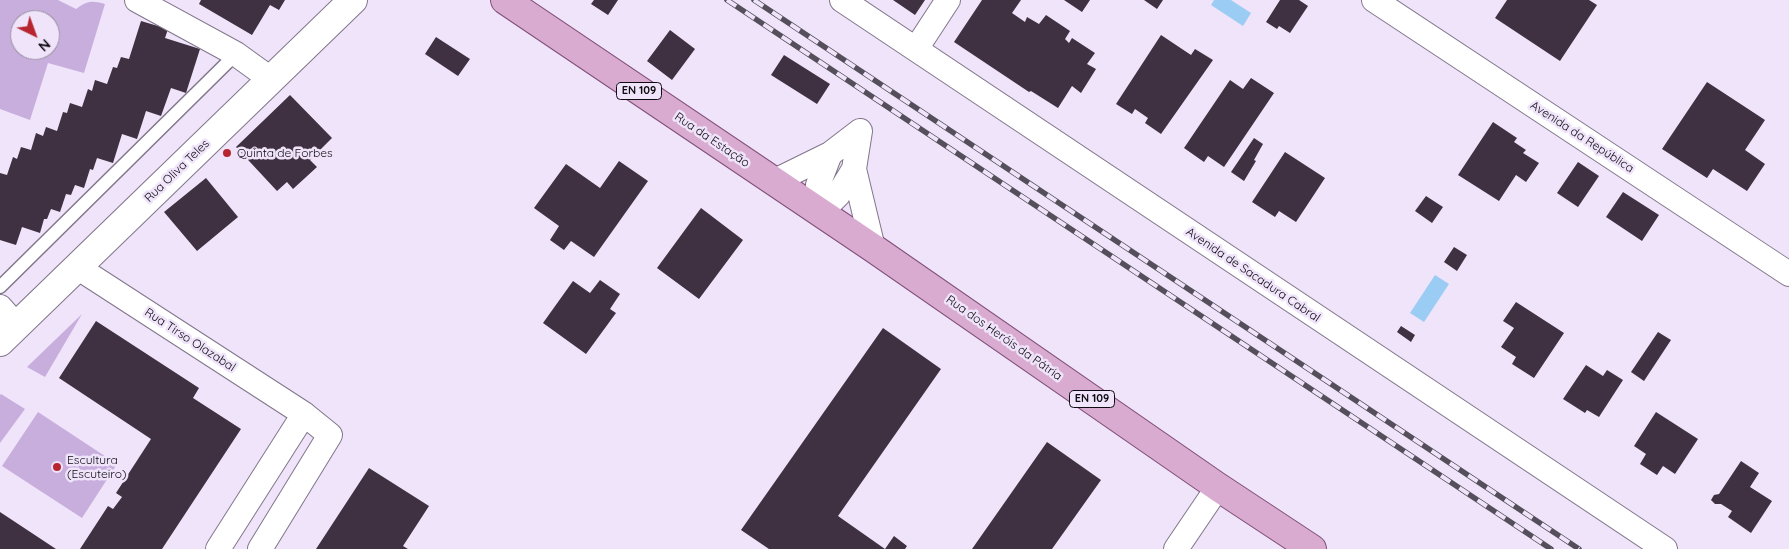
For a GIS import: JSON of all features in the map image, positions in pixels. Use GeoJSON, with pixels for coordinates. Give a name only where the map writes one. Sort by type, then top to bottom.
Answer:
{"type":"FeatureCollection","features":[{"type":"Feature","properties":{"kind":"main road","name":"Rua Oliva Teles"},"geometry":{"type":"LineString","coordinates":[[6,325],[77,266],[353,0]]}},
{"type":"Feature","properties":{"kind":"main road","name":"Rua da Estação"},"geometry":{"type":"LineString","coordinates":[[505,0],[820,213]]}},
{"type":"Feature","properties":{"kind":"main road","name":"Rua dos Heróis da Pátria"},"geometry":{"type":"LineString","coordinates":[[820,213],[1218,487],[1312,549]]}},
{"type":"Feature","properties":{"kind":"street"},"geometry":{"type":"LineString","coordinates":[[138,0],[236,54],[272,80]]}},
{"type":"Feature","properties":{"kind":"street","name":"Avenida de Sacadura Cabral"},"geometry":{"type":"LineString","coordinates":[[842,0],[1664,549]]}},
{"type":"Feature","properties":{"kind":"street"},"geometry":{"type":"LineString","coordinates":[[916,49],[948,0]]}},
{"type":"Feature","properties":{"kind":"street","name":"Avenida da República"},"geometry":{"type":"LineString","coordinates":[[1374,0],[1789,274]]}},
{"type":"Feature","properties":{"kind":"street"},"geometry":{"type":"LineString","coordinates":[[773,182],[830,154],[860,131],[854,169],[873,248]]}},
{"type":"Feature","properties":{"kind":"street"},"geometry":{"type":"LineString","coordinates":[[820,213],[818,185],[830,154]]}},
{"type":"Feature","properties":{"kind":"street"},"geometry":{"type":"LineString","coordinates":[[820,213],[838,195],[854,169]]}},
{"type":"Feature","properties":{"kind":"street","name":"Rua Tirso Olazabal"},"geometry":{"type":"LineString","coordinates":[[77,266],[304,414],[330,435],[260,549]]}},
{"type":"Feature","properties":{"kind":"street"},"geometry":{"type":"LineString","coordinates":[[218,549],[304,414]]}},
{"type":"Feature","properties":{"kind":"street"},"geometry":{"type":"LineString","coordinates":[[1176,549],[1218,487]]}},
{"type":"Feature","properties":{"kind":"lane"},"geometry":{"type":"LineString","coordinates":[[0,287],[236,54]]}},
{"type":"Feature","properties":{"kind":"shaded area"},"geometry":{"type":"Polygon","coordinates":[[[0,0],[58,0],[76,9],[89,2],[105,4],[84,73],[48,63],[30,120],[0,109],[0,0]]]}},
{"type":"Feature","properties":{"kind":"shaded area"},"geometry":{"type":"Polygon","coordinates":[[[82,314],[45,377],[27,367],[82,314]]]}},
{"type":"Feature","properties":{"kind":"shaded area"},"geometry":{"type":"Polygon","coordinates":[[[0,395],[25,409],[0,443],[0,395]]]}},
{"type":"Feature","properties":{"kind":"shaded area"},"geometry":{"type":"Polygon","coordinates":[[[38,412],[117,464],[82,518],[2,466],[38,412]]]}},
{"type":"Feature","properties":{"kind":"water"},"geometry":{"type":"Polygon","coordinates":[[[1214,0],[1231,0],[1251,13],[1243,26],[1211,5],[1214,0]]]}},
{"type":"Feature","properties":{"kind":"water"},"geometry":{"type":"Polygon","coordinates":[[[1435,275],[1449,284],[1424,322],[1410,313],[1435,275]]]}},
{"type":"Feature","properties":{"kind":"building"},"geometry":{"type":"Polygon","coordinates":[[[201,0],[285,0],[279,10],[270,5],[252,35],[199,4],[201,0]]]}},
{"type":"Feature","properties":{"kind":"building"},"geometry":{"type":"Polygon","coordinates":[[[594,0],[618,0],[608,15],[591,4],[594,0]]]}},
{"type":"Feature","properties":{"kind":"building"},"geometry":{"type":"Polygon","coordinates":[[[893,0],[925,0],[915,15],[893,0]]]}},
{"type":"Feature","properties":{"kind":"building"},"geometry":{"type":"Polygon","coordinates":[[[982,0],[1021,0],[1012,13],[1025,22],[1027,17],[1039,24],[1046,15],[1070,31],[1065,39],[1069,43],[1072,38],[1095,53],[1087,64],[1096,69],[1081,93],[1072,86],[1058,108],[1031,91],[1029,92],[954,42],[982,0]]]}},
{"type":"Feature","properties":{"kind":"building"},"geometry":{"type":"Polygon","coordinates":[[[1064,0],[1090,0],[1082,12],[1064,0]]]}},
{"type":"Feature","properties":{"kind":"building"},"geometry":{"type":"Polygon","coordinates":[[[1144,0],[1163,0],[1157,9],[1144,0]]]}},
{"type":"Feature","properties":{"kind":"building"},"geometry":{"type":"Polygon","coordinates":[[[1280,0],[1299,0],[1308,6],[1290,33],[1279,26],[1277,29],[1266,22],[1280,0]]]}},
{"type":"Feature","properties":{"kind":"building"},"geometry":{"type":"Polygon","coordinates":[[[1507,0],[1589,0],[1597,5],[1560,61],[1495,18],[1507,0]]]}},
{"type":"Feature","properties":{"kind":"building"},"geometry":{"type":"Polygon","coordinates":[[[141,21],[168,29],[165,38],[200,49],[186,93],[171,88],[161,116],[146,111],[137,139],[122,134],[113,163],[97,158],[93,170],[90,169],[84,188],[75,185],[71,195],[66,194],[60,212],[51,209],[47,219],[44,219],[40,233],[22,227],[16,245],[0,240],[0,173],[7,175],[13,157],[17,159],[21,147],[31,150],[36,133],[43,136],[46,127],[57,131],[63,112],[67,113],[70,103],[82,107],[88,89],[92,91],[95,80],[107,84],[113,67],[117,68],[121,57],[129,59],[141,21]]]}},
{"type":"Feature","properties":{"kind":"building"},"geometry":{"type":"Polygon","coordinates":[[[670,30],[695,49],[672,80],[647,61],[670,30]]]}},
{"type":"Feature","properties":{"kind":"building"},"geometry":{"type":"Polygon","coordinates":[[[1161,35],[1191,55],[1195,49],[1213,60],[1161,134],[1145,123],[1148,118],[1135,109],[1132,114],[1116,104],[1161,35]]]}},
{"type":"Feature","properties":{"kind":"building"},"geometry":{"type":"Polygon","coordinates":[[[436,37],[470,59],[458,76],[425,54],[436,37]]]}},
{"type":"Feature","properties":{"kind":"building"},"geometry":{"type":"Polygon","coordinates":[[[784,55],[830,84],[817,104],[771,75],[784,55]]]}},
{"type":"Feature","properties":{"kind":"building"},"geometry":{"type":"Polygon","coordinates":[[[1251,78],[1274,93],[1224,167],[1208,156],[1204,162],[1184,148],[1230,80],[1243,89],[1251,78]]]}},
{"type":"Feature","properties":{"kind":"building"},"geometry":{"type":"Polygon","coordinates":[[[1707,82],[1765,120],[1745,150],[1765,164],[1747,191],[1713,169],[1707,178],[1662,149],[1707,82]]]}},
{"type":"Feature","properties":{"kind":"building"},"geometry":{"type":"Polygon","coordinates":[[[290,95],[332,138],[310,160],[317,167],[293,189],[287,182],[277,191],[236,147],[290,95]]]}},
{"type":"Feature","properties":{"kind":"building"},"geometry":{"type":"Polygon","coordinates":[[[1493,122],[1517,138],[1514,142],[1526,150],[1523,153],[1539,163],[1526,182],[1516,175],[1499,201],[1458,175],[1493,122]]]}},
{"type":"Feature","properties":{"kind":"building"},"geometry":{"type":"Polygon","coordinates":[[[1254,138],[1263,144],[1254,160],[1256,161],[1244,181],[1231,172],[1254,138]]]}},
{"type":"Feature","properties":{"kind":"building"},"geometry":{"type":"Polygon","coordinates":[[[1285,152],[1325,178],[1296,222],[1279,211],[1275,217],[1252,202],[1285,152]]]}},
{"type":"Feature","properties":{"kind":"building"},"geometry":{"type":"Polygon","coordinates":[[[619,161],[648,181],[594,257],[571,241],[564,250],[550,240],[559,226],[534,208],[566,164],[600,188],[619,161]]]}},
{"type":"Feature","properties":{"kind":"building"},"geometry":{"type":"Polygon","coordinates":[[[1578,162],[1599,176],[1578,207],[1557,193],[1578,162]]]}},
{"type":"Feature","properties":{"kind":"building"},"geometry":{"type":"Polygon","coordinates":[[[206,178],[238,217],[197,251],[164,212],[206,178]]]}},
{"type":"Feature","properties":{"kind":"building"},"geometry":{"type":"Polygon","coordinates":[[[1623,192],[1659,215],[1642,241],[1606,217],[1623,192]]]}},
{"type":"Feature","properties":{"kind":"building"},"geometry":{"type":"Polygon","coordinates":[[[1426,196],[1443,207],[1432,223],[1415,211],[1426,196]]]}},
{"type":"Feature","properties":{"kind":"building"},"geometry":{"type":"Polygon","coordinates":[[[701,208],[743,240],[699,299],[657,268],[701,208]]]}},
{"type":"Feature","properties":{"kind":"building"},"geometry":{"type":"Polygon","coordinates":[[[1454,247],[1467,255],[1457,271],[1444,262],[1454,247]]]}},
{"type":"Feature","properties":{"kind":"building"},"geometry":{"type":"Polygon","coordinates":[[[600,280],[620,294],[610,309],[616,313],[586,354],[543,323],[573,281],[590,293],[600,280]]]}},
{"type":"Feature","properties":{"kind":"building"},"geometry":{"type":"Polygon","coordinates":[[[1516,302],[1564,333],[1534,378],[1512,364],[1516,357],[1501,347],[1514,328],[1503,321],[1516,302]]]}},
{"type":"Feature","properties":{"kind":"building"},"geometry":{"type":"Polygon","coordinates":[[[96,321],[199,388],[193,398],[241,429],[162,549],[80,549],[108,506],[113,509],[122,497],[116,493],[151,439],[59,378],[96,321]]]}},
{"type":"Feature","properties":{"kind":"building"},"geometry":{"type":"Polygon","coordinates":[[[1401,326],[1415,335],[1411,342],[1397,332],[1401,326]]]}},
{"type":"Feature","properties":{"kind":"building"},"geometry":{"type":"Polygon","coordinates":[[[883,328],[941,369],[838,516],[885,549],[769,549],[741,530],[883,328]]]}},
{"type":"Feature","properties":{"kind":"building"},"geometry":{"type":"Polygon","coordinates":[[[1658,332],[1671,340],[1644,381],[1631,372],[1658,332]]]}},
{"type":"Feature","properties":{"kind":"building"},"geometry":{"type":"Polygon","coordinates":[[[1586,365],[1603,376],[1607,370],[1623,380],[1599,417],[1587,410],[1585,413],[1563,399],[1586,365]]]}},
{"type":"Feature","properties":{"kind":"building"},"geometry":{"type":"Polygon","coordinates":[[[1656,412],[1698,439],[1675,474],[1663,466],[1657,475],[1640,464],[1646,454],[1634,446],[1656,412]]]}},
{"type":"Feature","properties":{"kind":"building"},"geometry":{"type":"Polygon","coordinates":[[[1047,442],[1101,480],[1052,549],[972,549],[1047,442]]]}},
{"type":"Feature","properties":{"kind":"building"},"geometry":{"type":"Polygon","coordinates":[[[1741,461],[1759,473],[1750,487],[1772,501],[1751,533],[1728,517],[1732,511],[1721,504],[1715,504],[1711,500],[1714,495],[1719,494],[1741,461]]]}},
{"type":"Feature","properties":{"kind":"building"},"geometry":{"type":"Polygon","coordinates":[[[369,468],[429,506],[403,546],[408,549],[316,549],[369,468]]]}},
{"type":"Feature","properties":{"kind":"building"},"geometry":{"type":"Polygon","coordinates":[[[0,512],[56,549],[0,549],[0,512]]]}},
{"type":"Feature","properties":{"kind":"building"},"geometry":{"type":"Polygon","coordinates":[[[894,536],[907,546],[905,549],[885,549],[894,536]]]}},
{"type":"Feature","properties":{"kind":"railway"},"geometry":{"type":"LineString","coordinates":[[727,0],[1551,549]]}},
{"type":"Feature","properties":{"kind":"railway"},"geometry":{"type":"LineString","coordinates":[[754,0],[1579,549]]}},
{"type":"Feature","properties":{"kind":"place","name":"Quinta de Forbes"},"geometry":{"type":"Point","coordinates":[227,153]}},
{"type":"Feature","properties":{"kind":"place","name":"Escultura (Escuteiro)"},"geometry":{"type":"Point","coordinates":[57,467]}}]}
